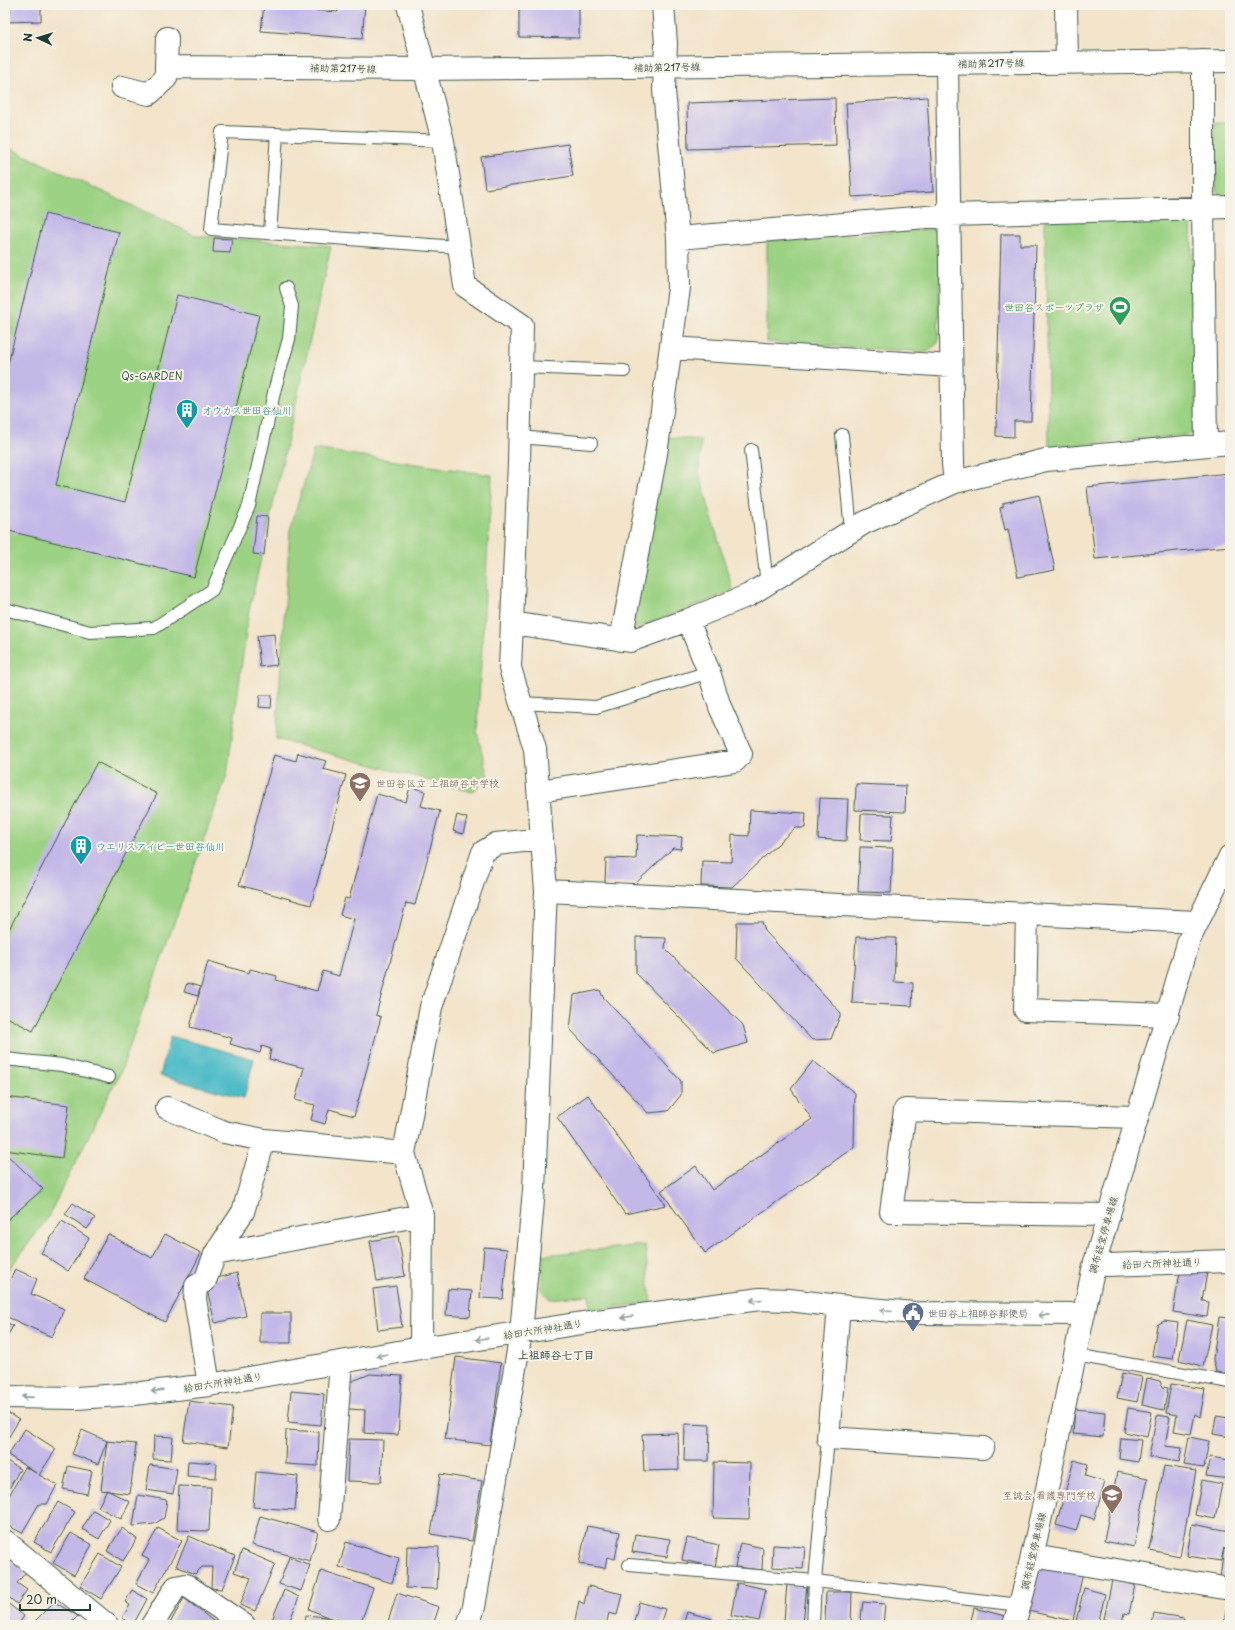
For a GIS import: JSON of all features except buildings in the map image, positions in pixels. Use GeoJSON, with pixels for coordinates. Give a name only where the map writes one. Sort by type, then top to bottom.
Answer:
{"type":"FeatureCollection","features":[{"type":"Feature","properties":{"kind":"street"},"geometry":{"type":"LineString","coordinates":[[408,5],[442,142],[465,286],[522,325],[510,668],[535,749],[546,891],[534,1190],[521,1333],[474,1607],[468,1625]]}},
{"type":"Feature","properties":{"kind":"street"},"geometry":{"type":"LineString","coordinates":[[621,640],[656,454],[672,348],[679,288],[678,238],[664,90],[666,44],[663,5]]}},
{"type":"Feature","properties":{"kind":"street"},"geometry":{"type":"LineString","coordinates":[[1066,5],[1067,62]]}},
{"type":"Feature","properties":{"kind":"street"},"geometry":{"type":"LineString","coordinates":[[122,87],[148,94],[166,78],[167,38]]}},
{"type":"Feature","properties":{"kind":"street"},"geometry":{"type":"LineString","coordinates":[[1203,61],[1206,444]]}},
{"type":"Feature","properties":{"kind":"street","name":"補助第217号線"},"geometry":{"type":"LineString","coordinates":[[166,67],[423,69],[1230,61]]}},
{"type":"Feature","properties":{"kind":"street"},"geometry":{"type":"LineString","coordinates":[[947,64],[951,366],[953,464],[955,482]]}},
{"type":"Feature","properties":{"kind":"street"},"geometry":{"type":"LineString","coordinates":[[678,238],[950,215],[1230,207]]}},
{"type":"Feature","properties":{"kind":"street"},"geometry":{"type":"LineString","coordinates":[[672,348],[951,366]]}},
{"type":"Feature","properties":{"kind":"street"},"geometry":{"type":"LineString","coordinates":[[512,623],[630,642],[749,596],[864,523],[955,482],[1046,460],[1206,444],[1230,443]]}},
{"type":"Feature","properties":{"kind":"street"},"geometry":{"type":"LineString","coordinates":[[538,791],[735,761],[741,754],[720,707],[709,672],[688,620]]}},
{"type":"Feature","properties":{"kind":"street"},"geometry":{"type":"LineString","coordinates":[[421,1348],[422,1215],[404,1153],[431,1007],[483,852],[496,844],[542,839]]}},
{"type":"Feature","properties":{"kind":"street","name":"調布経堂停車場線"},"geometry":{"type":"LineString","coordinates":[[1017,1615],[1033,1556],[1075,1356],[1082,1314],[1095,1262],[1136,1117],[1168,1015],[1189,940],[1230,856]]}},
{"type":"Feature","properties":{"kind":"street"},"geometry":{"type":"LineString","coordinates":[[546,891],[1197,922]]}},
{"type":"Feature","properties":{"kind":"street"},"geometry":{"type":"LineString","coordinates":[[1027,913],[1025,1010],[1168,1015]]}},
{"type":"Feature","properties":{"kind":"street"},"geometry":{"type":"LineString","coordinates":[[167,1108],[224,1132],[264,1140],[404,1153]]}},
{"type":"Feature","properties":{"kind":"street"},"geometry":{"type":"LineString","coordinates":[[1109,1215],[891,1212],[905,1110],[1136,1117]]}},
{"type":"Feature","properties":{"kind":"street"},"geometry":{"type":"LineString","coordinates":[[209,1385],[195,1299],[196,1286],[205,1281],[215,1254],[243,1212],[264,1140]]}},
{"type":"Feature","properties":{"kind":"street"},"geometry":{"type":"LineString","coordinates":[[215,1254],[422,1215]]}},
{"type":"Feature","properties":{"kind":"street","name":"給田六所神社通り"},"geometry":{"type":"LineString","coordinates":[[1095,1262],[1106,1265],[1230,1260]]}},
{"type":"Feature","properties":{"kind":"street","name":"給田六所神社通り"},"geometry":{"type":"LineString","coordinates":[[5,1397],[77,1398],[134,1394],[209,1385],[421,1348],[632,1316],[760,1299],[789,1300],[914,1313],[1082,1314]]}},
{"type":"Feature","properties":{"kind":"street"},"geometry":{"type":"LineString","coordinates":[[839,1306],[828,1438],[983,1448]]}},
{"type":"Feature","properties":{"kind":"street"},"geometry":{"type":"LineString","coordinates":[[329,1519],[341,1362]]}},
{"type":"Feature","properties":{"kind":"street"},"geometry":{"type":"LineString","coordinates":[[5,1541],[100,1622]]}},
{"type":"Feature","properties":{"kind":"street"},"geometry":{"type":"LineString","coordinates":[[1033,1556],[1230,1588]]}},
{"type":"Feature","properties":{"kind":"street"},"geometry":{"type":"LineString","coordinates":[[152,1625],[176,1587],[186,1585],[244,1625]]}},
{"type":"Feature","properties":{"kind":"lane"},"geometry":{"type":"LineString","coordinates":[[442,142],[222,132],[211,228],[458,247]]}},
{"type":"Feature","properties":{"kind":"lane"},"geometry":{"type":"LineString","coordinates":[[270,233],[277,134]]}},
{"type":"Feature","properties":{"kind":"lane"},"geometry":{"type":"LineString","coordinates":[[5,609],[90,632],[154,628],[212,590],[249,506],[275,388],[289,339],[292,306],[286,288]]}},
{"type":"Feature","properties":{"kind":"lane"},"geometry":{"type":"LineString","coordinates":[[521,367],[624,371]]}},
{"type":"Feature","properties":{"kind":"lane"},"geometry":{"type":"LineString","coordinates":[[842,435],[851,531]]}},
{"type":"Feature","properties":{"kind":"lane"},"geometry":{"type":"LineString","coordinates":[[519,438],[591,443]]}},
{"type":"Feature","properties":{"kind":"lane"},"geometry":{"type":"LineString","coordinates":[[751,450],[767,584]]}},
{"type":"Feature","properties":{"kind":"lane"},"geometry":{"type":"LineString","coordinates":[[520,703],[596,708],[709,672]]}},
{"type":"Feature","properties":{"kind":"lane"},"geometry":{"type":"LineString","coordinates":[[5,1059],[62,1065],[109,1077]]}},
{"type":"Feature","properties":{"kind":"lane"},"geometry":{"type":"LineString","coordinates":[[1075,1356],[1230,1382]]}},
{"type":"Feature","properties":{"kind":"lane"},"geometry":{"type":"LineString","coordinates":[[813,1625],[815,1581],[828,1438]]}},
{"type":"Feature","properties":{"kind":"lane"},"geometry":{"type":"LineString","coordinates":[[629,1565],[815,1581],[1017,1615]]}},
{"type":"Feature","properties":{"kind":"green space"},"geometry":{"type":"Polygon","coordinates":[[[1214,123],[1230,123],[1230,198],[1221,198],[1216,190],[1214,123]]]}},
{"type":"Feature","properties":{"kind":"green space","name":"Qs-GARDEN"},"geometry":{"type":"Polygon","coordinates":[[[5,146],[197,236],[331,246],[248,616],[227,775],[121,1071],[47,1219],[5,1275],[5,146]]]}},
{"type":"Feature","properties":{"kind":"green space","name":"世田谷スポーツプラザ"},"geometry":{"type":"Polygon","coordinates":[[[1191,216],[1197,434],[1049,448],[1045,220],[1191,216]]]}},
{"type":"Feature","properties":{"kind":"green space"},"geometry":{"type":"Polygon","coordinates":[[[933,229],[941,235],[938,343],[927,352],[767,342],[767,241],[933,229]]]}},
{"type":"Feature","properties":{"kind":"green space"},"geometry":{"type":"Polygon","coordinates":[[[668,437],[701,440],[699,473],[733,591],[632,630],[668,437]]]}},
{"type":"Feature","properties":{"kind":"green space"},"geometry":{"type":"Polygon","coordinates":[[[314,449],[492,475],[477,732],[488,778],[472,792],[276,739],[290,530],[314,449]]]}},
{"type":"Feature","properties":{"kind":"green space"},"geometry":{"type":"Polygon","coordinates":[[[645,1245],[651,1302],[590,1311],[589,1295],[550,1299],[541,1290],[543,1255],[645,1245]]]}},
{"type":"Feature","properties":{"kind":"water"},"geometry":{"type":"Polygon","coordinates":[[[170,1036],[254,1059],[244,1098],[160,1076],[170,1036]]]}},
{"type":"Feature","properties":{"kind":"place","name":"世田谷スポーツプラザ"},"geometry":{"type":"Point","coordinates":[1120,326]}},
{"type":"Feature","properties":{"kind":"place","name":"オウカス世田谷仙川"},"geometry":{"type":"Point","coordinates":[187,430]}},
{"type":"Feature","properties":{"kind":"place","name":"世田谷区立 上祖師谷中学校"},"geometry":{"type":"Point","coordinates":[360,802]}},
{"type":"Feature","properties":{"kind":"place","name":"ウエリスアイビー世田谷仙川"},"geometry":{"type":"Point","coordinates":[81,866]}},
{"type":"Feature","properties":{"kind":"place","name":"世田谷上祖師谷郵便局"},"geometry":{"type":"Point","coordinates":[913,1332]}},
{"type":"Feature","properties":{"kind":"place","name":"至誠会 看護専門学校"},"geometry":{"type":"Point","coordinates":[1112,1514]}},
{"type":"Feature","properties":{"kind":"district","name":"上祖師谷七丁目"},"geometry":{"type":"Point","coordinates":[556,1355]}}]}
